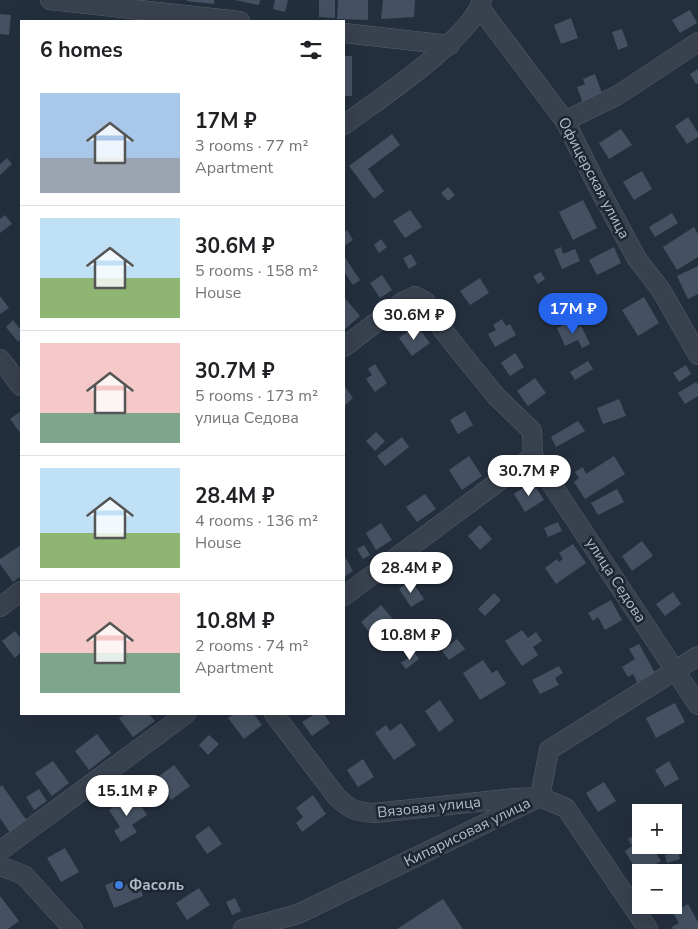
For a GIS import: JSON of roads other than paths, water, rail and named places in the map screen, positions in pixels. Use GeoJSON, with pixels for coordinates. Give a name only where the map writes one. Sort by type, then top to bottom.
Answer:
{"type":"FeatureCollection","features":[{"type":"Feature","properties":{"kind":"street"},"geometry":{"type":"LineString","coordinates":[[50,0],[231,20]]}},
{"type":"Feature","properties":{"kind":"street"},"geometry":{"type":"LineString","coordinates":[[345,124],[450,45],[481,4]]}},
{"type":"Feature","properties":{"kind":"street","name":"Офицерская улица"},"geometry":{"type":"LineString","coordinates":[[481,4],[565,121],[597,186],[633,250],[661,290],[698,355]]}},
{"type":"Feature","properties":{"kind":"street"},"geometry":{"type":"LineString","coordinates":[[345,33],[450,45]]}},
{"type":"Feature","properties":{"kind":"street"},"geometry":{"type":"LineString","coordinates":[[565,121],[618,95],[698,42]]}},
{"type":"Feature","properties":{"kind":"street"},"geometry":{"type":"LineString","coordinates":[[345,346],[404,302],[415,296],[426,302],[442,329],[477,373],[496,396],[532,431],[533,456],[345,595]]}},
{"type":"Feature","properties":{"kind":"street"},"geometry":{"type":"LineString","coordinates":[[0,358],[14,379]]}},
{"type":"Feature","properties":{"kind":"street","name":"улица Седова"},"geometry":{"type":"LineString","coordinates":[[533,456],[698,705]]}},
{"type":"Feature","properties":{"kind":"street"},"geometry":{"type":"LineString","coordinates":[[0,607],[20,592]]}},
{"type":"Feature","properties":{"kind":"street","name":"Кипарисовая улица"},"geometry":{"type":"LineString","coordinates":[[243,929],[298,914],[540,797],[549,750],[698,656]]}},
{"type":"Feature","properties":{"kind":"street"},"geometry":{"type":"LineString","coordinates":[[0,851],[185,715]]}},
{"type":"Feature","properties":{"kind":"street","name":"Вязовая улица"},"geometry":{"type":"LineString","coordinates":[[275,715],[336,796],[344,804],[357,812],[375,813],[540,797]]}},
{"type":"Feature","properties":{"kind":"street"},"geometry":{"type":"LineString","coordinates":[[540,797],[566,808],[648,929]]}},
{"type":"Feature","properties":{"kind":"street"},"geometry":{"type":"LineString","coordinates":[[0,867],[24,875],[74,929]]}},
{"type":"Feature","properties":{"kind":"place","name":"Фасоль"},"geometry":{"type":"Point","coordinates":[119,885]}}]}
